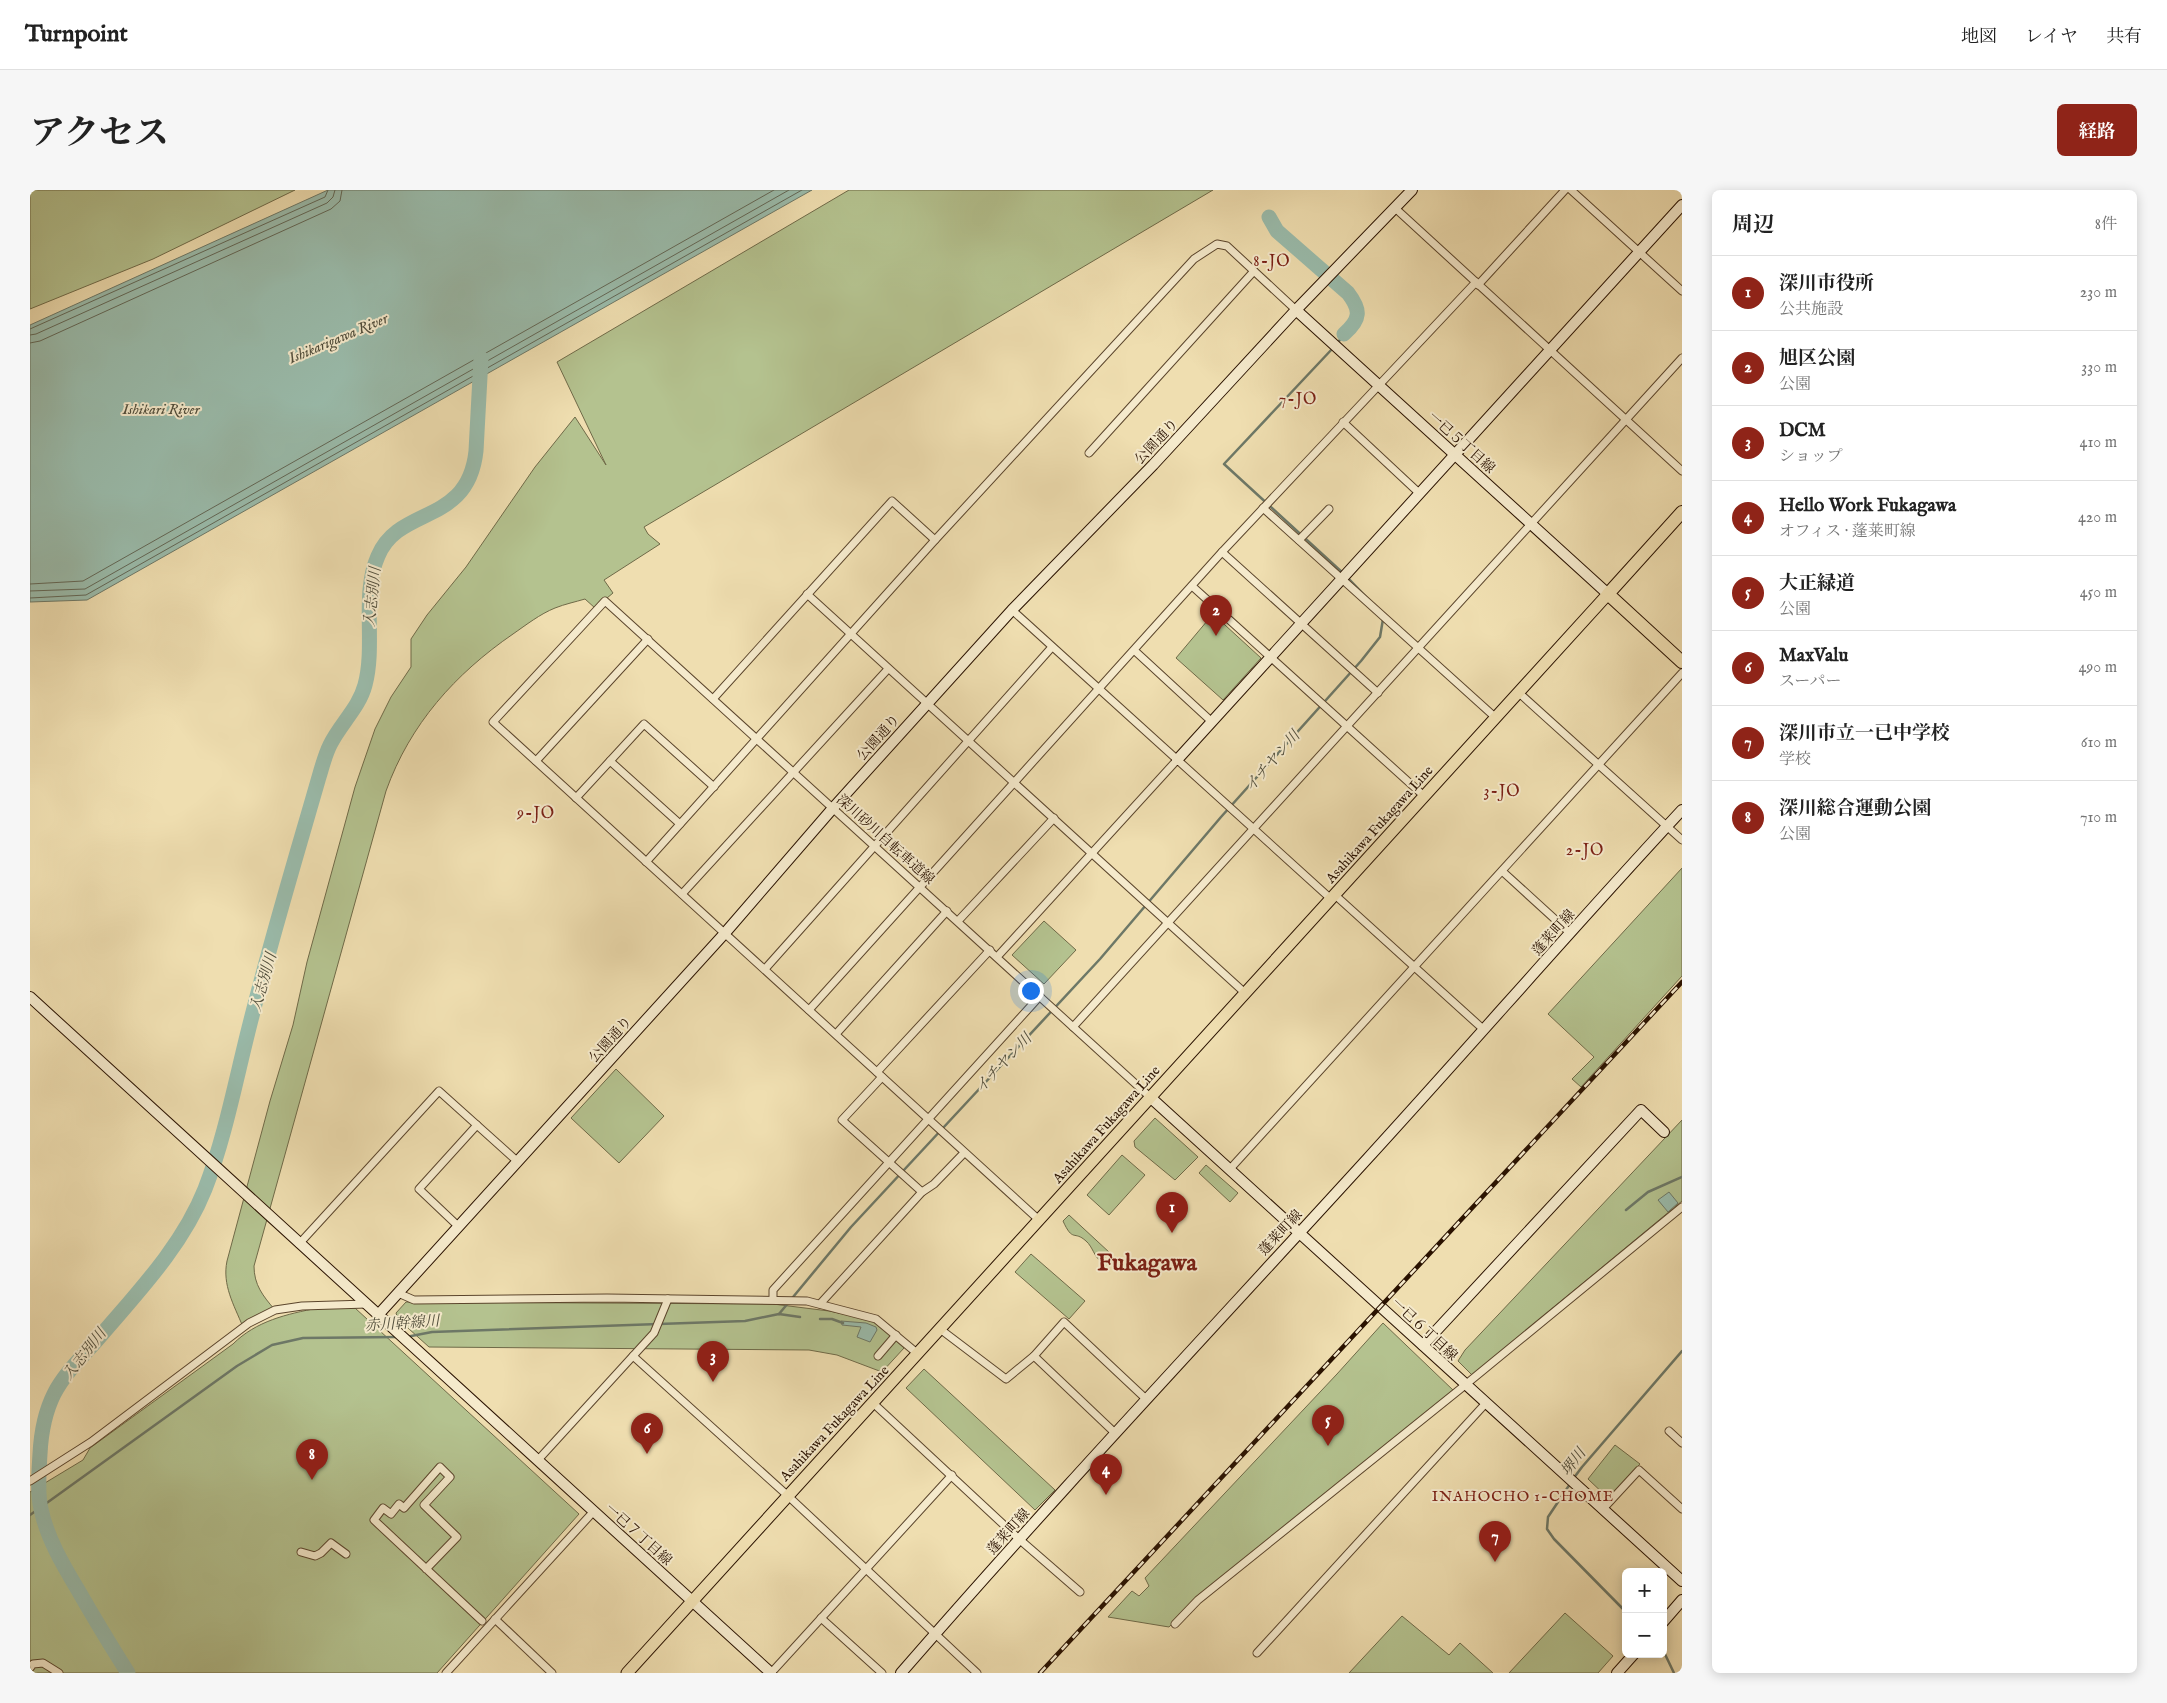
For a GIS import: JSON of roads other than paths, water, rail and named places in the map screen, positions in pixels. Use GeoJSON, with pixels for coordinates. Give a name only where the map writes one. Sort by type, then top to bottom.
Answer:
{"type":"FeatureCollection","features":[{"type":"Feature","properties":{"kind":"highway"},"geometry":{"type":"LineString","coordinates":[[1682,512],[1608,594],[1682,662]]}},
{"type":"Feature","properties":{"kind":"main road","name":"Asahikawa Fukagawa Line"},"geometry":{"type":"LineString","coordinates":[[627,1673],[1608,594]]}},
{"type":"Feature","properties":{"kind":"street","name":"公園通り"},"geometry":{"type":"LineString","coordinates":[[379,1314],[725,933],[926,703],[1012,610],[1153,465],[1296,310],[1412,190]]}},
{"type":"Feature","properties":{"kind":"street"},"geometry":{"type":"LineString","coordinates":[[809,1010],[1135,651],[1222,552],[1343,422],[1565,190]]}},
{"type":"Feature","properties":{"kind":"street"},"geometry":{"type":"LineString","coordinates":[[1571,190],[1682,290]]}},
{"type":"Feature","properties":{"kind":"street"},"geometry":{"type":"LineString","coordinates":[[997,956],[1682,205]]}},
{"type":"Feature","properties":{"kind":"street"},"geometry":{"type":"LineString","coordinates":[[1395,208],[1682,471]]}},
{"type":"Feature","properties":{"kind":"street"},"geometry":{"type":"LineString","coordinates":[[646,862],[935,540],[1194,259],[1216,244],[1227,246],[1296,310]]}},
{"type":"Feature","properties":{"kind":"street"},"geometry":{"type":"LineString","coordinates":[[1090,453],[1254,271]]}},
{"type":"Feature","properties":{"kind":"street","name":"一已５丁目線"},"geometry":{"type":"LineString","coordinates":[[1296,310],[1608,594]]}},
{"type":"Feature","properties":{"kind":"street"},"geometry":{"type":"LineString","coordinates":[[1074,1027],[1682,358]]}},
{"type":"Feature","properties":{"kind":"street"},"geometry":{"type":"LineString","coordinates":[[1343,422],[1419,493]]}},
{"type":"Feature","properties":{"kind":"street"},"geometry":{"type":"LineString","coordinates":[[712,699],[892,501],[935,540]]}},
{"type":"Feature","properties":{"kind":"street"},"geometry":{"type":"LineString","coordinates":[[1263,508],[1496,718]]}},
{"type":"Feature","properties":{"kind":"street"},"geometry":{"type":"LineString","coordinates":[[1299,540],[1328,509]]}},
{"type":"Feature","properties":{"kind":"street"},"geometry":{"type":"LineString","coordinates":[[1222,552],[1378,693]]}},
{"type":"Feature","properties":{"kind":"street"},"geometry":{"type":"LineString","coordinates":[[1192,586],[1424,796]]}},
{"type":"Feature","properties":{"kind":"street"},"geometry":{"type":"LineString","coordinates":[[807,594],[1246,993]]}},
{"type":"Feature","properties":{"kind":"street","name":"深川砂川自転車道線"},"geometry":{"type":"LineString","coordinates":[[536,761],[493,722],[605,600],[1150,1097]]}},
{"type":"Feature","properties":{"kind":"street"},"geometry":{"type":"LineString","coordinates":[[1012,610],[1253,830],[1414,967],[1483,1029]]}},
{"type":"Feature","properties":{"kind":"street"},"geometry":{"type":"LineString","coordinates":[[648,639],[536,761],[1039,1220]]}},
{"type":"Feature","properties":{"kind":"street"},"geometry":{"type":"LineString","coordinates":[[765,969],[1052,647]]}},
{"type":"Feature","properties":{"kind":"street"},"geometry":{"type":"LineString","coordinates":[[1135,651],[1211,721]]}},
{"type":"Feature","properties":{"kind":"street"},"geometry":{"type":"LineString","coordinates":[[682,894],[888,668]]}},
{"type":"Feature","properties":{"kind":"street"},"geometry":{"type":"LineString","coordinates":[[1230,1169],[1682,673]]}},
{"type":"Feature","properties":{"kind":"street"},"geometry":{"type":"LineString","coordinates":[[1518,692],[1682,840]]}},
{"type":"Feature","properties":{"kind":"street"},"geometry":{"type":"LineString","coordinates":[[576,798],[644,724],[714,787]]}},
{"type":"Feature","properties":{"kind":"street"},"geometry":{"type":"LineString","coordinates":[[610,761],[680,824]]}},
{"type":"Feature","properties":{"kind":"street","name":"蓬莱町線"},"geometry":{"type":"LineString","coordinates":[[901,1673],[1019,1539],[1368,1158],[1682,810]]}},
{"type":"Feature","properties":{"kind":"street"},"geometry":{"type":"LineString","coordinates":[[958,921],[1054,818]]}},
{"type":"Feature","properties":{"kind":"street"},"geometry":{"type":"LineString","coordinates":[[1502,871],[1570,933]]}},
{"type":"Feature","properties":{"kind":"street"},"geometry":{"type":"LineString","coordinates":[[836,1034],[947,911]]}},
{"type":"Feature","properties":{"kind":"street"},"geometry":{"type":"LineString","coordinates":[[922,1192],[842,1120],[879,1074],[990,950]]}},
{"type":"Feature","properties":{"kind":"street"},"geometry":{"type":"LineString","coordinates":[[773,1299],[773,1290],[1040,996]]}},
{"type":"Feature","properties":{"kind":"street","name":"一已７丁目線"},"geometry":{"type":"LineString","coordinates":[[30,997],[771,1673]]}},
{"type":"Feature","properties":{"kind":"street"},"geometry":{"type":"LineString","coordinates":[[299,1244],[439,1091],[517,1161]]}},
{"type":"Feature","properties":{"kind":"street","name":"一已６丁目線"},"geometry":{"type":"LineString","coordinates":[[1150,1097],[1682,1581]]}},
{"type":"Feature","properties":{"kind":"street"},"geometry":{"type":"LineString","coordinates":[[1423,1345],[1641,1110],[1664,1132]]}},
{"type":"Feature","properties":{"kind":"street"},"geometry":{"type":"LineString","coordinates":[[458,1226],[419,1190],[477,1125]]}},
{"type":"Feature","properties":{"kind":"street"},"geometry":{"type":"LineString","coordinates":[[820,1304],[922,1192],[934,1184],[964,1153]]}},
{"type":"Feature","properties":{"kind":"street"},"geometry":{"type":"LineString","coordinates":[[1175,1624],[1198,1600],[1682,1207]]}},
{"type":"Feature","properties":{"kind":"street"},"geometry":{"type":"LineString","coordinates":[[398,1294],[414,1300],[497,1298],[773,1299],[807,1301],[876,1319],[918,1354]]}},
{"type":"Feature","properties":{"kind":"street"},"geometry":{"type":"LineString","coordinates":[[538,1460],[654,1333],[668,1299]]}},
{"type":"Feature","properties":{"kind":"street"},"geometry":{"type":"LineString","coordinates":[[30,1481],[80,1449],[249,1323],[275,1310],[302,1306],[367,1304]]}},
{"type":"Feature","properties":{"kind":"street"},"geometry":{"type":"LineString","coordinates":[[940,1329],[1006,1379],[1034,1356],[1064,1322],[1146,1399]]}},
{"type":"Feature","properties":{"kind":"street"},"geometry":{"type":"LineString","coordinates":[[878,1356],[896,1336]]}},
{"type":"Feature","properties":{"kind":"street"},"geometry":{"type":"LineString","coordinates":[[633,1356],[787,1495],[977,1673]]}},
{"type":"Feature","properties":{"kind":"street"},"geometry":{"type":"LineString","coordinates":[[1034,1356],[1115,1433]]}},
{"type":"Feature","properties":{"kind":"street"},"geometry":{"type":"LineString","coordinates":[[873,1403],[1019,1539],[1080,1592]]}},
{"type":"Feature","properties":{"kind":"street"},"geometry":{"type":"LineString","coordinates":[[1257,1654],[1486,1403]]}},
{"type":"Feature","properties":{"kind":"street"},"geometry":{"type":"LineString","coordinates":[[1669,1432],[1682,1443]]}},
{"type":"Feature","properties":{"kind":"street"},"geometry":{"type":"LineString","coordinates":[[426,1569],[457,1537],[424,1505],[450,1477],[440,1467],[404,1508],[399,1504],[390,1514],[383,1508],[374,1520],[426,1569],[482,1621]]}},
{"type":"Feature","properties":{"kind":"street"},"geometry":{"type":"LineString","coordinates":[[1603,1508],[1639,1470],[1682,1509]]}},
{"type":"Feature","properties":{"kind":"street"},"geometry":{"type":"LineString","coordinates":[[771,1673],[952,1475]]}},
{"type":"Feature","properties":{"kind":"street"},"geometry":{"type":"LineString","coordinates":[[446,1673],[594,1511]]}},
{"type":"Feature","properties":{"kind":"street"},"geometry":{"type":"LineString","coordinates":[[301,1552],[315,1556],[321,1553],[331,1542],[346,1554]]}},
{"type":"Feature","properties":{"kind":"street"},"geometry":{"type":"LineString","coordinates":[[1667,1617],[1682,1600]]}},
{"type":"Feature","properties":{"kind":"street"},"geometry":{"type":"LineString","coordinates":[[821,1618],[882,1673]]}},
{"type":"Feature","properties":{"kind":"street"},"geometry":{"type":"LineString","coordinates":[[495,1619],[552,1673]]}},
{"type":"Feature","properties":{"kind":"street"},"geometry":{"type":"LineString","coordinates":[[1617,1673],[1630,1658]]}},
{"type":"Feature","properties":{"kind":"street"},"geometry":{"type":"LineString","coordinates":[[30,1668],[33,1664],[43,1663],[59,1673]]}},
{"type":"Feature","properties":{"kind":"water","name":"Ishikari River"},"geometry":{"type":"Polygon","coordinates":[[[328,190],[812,190],[87,600],[30,602],[30,325],[328,190]]]}},
{"type":"Feature","properties":{"kind":"water"},"geometry":{"type":"Polygon","coordinates":[[[1669,1192],[1678,1203],[1668,1212],[1658,1200],[1669,1192]]]}},
{"type":"Feature","properties":{"kind":"water"},"geometry":{"type":"Polygon","coordinates":[[[841,1321],[866,1323],[876,1327],[877,1330],[870,1342],[857,1337],[861,1327],[842,1325],[841,1321]]]}},
{"type":"Feature","properties":{"kind":"waterway","name":"イチヤン川"},"geometry":{"type":"LineString","coordinates":[[1269,217],[1277,231],[1348,293],[1352,299],[1357,309],[1356,319],[1354,324],[1344,334]]}},
{"type":"Feature","properties":{"kind":"waterway","name":"イチヤン川"},"geometry":{"type":"LineString","coordinates":[[1337,344],[1344,334]]}},
{"type":"Feature","properties":{"kind":"waterway","name":"イチヤン川"},"geometry":{"type":"LineString","coordinates":[[1333,348],[1224,464],[1344,574]]}},
{"type":"Feature","properties":{"kind":"waterway","name":"入志別川"},"geometry":{"type":"LineString","coordinates":[[128,1673],[61,1561],[51,1541],[44,1520],[39,1496],[39,1482],[41,1439],[46,1416],[54,1394],[68,1373],[142,1287],[171,1250],[184,1231],[205,1189],[225,1126],[284,896],[324,761],[334,737],[354,709],[365,685],[369,653],[370,586],[373,571],[378,556],[388,540],[401,529],[447,504],[460,492],[470,475],[476,451],[481,358]]}},
{"type":"Feature","properties":{"kind":"waterway","name":"イチヤン川"},"geometry":{"type":"LineString","coordinates":[[1348,578],[1370,601]]}},
{"type":"Feature","properties":{"kind":"waterway","name":"イチヤン川"},"geometry":{"type":"LineString","coordinates":[[779,1314],[851,1227],[1100,959],[1221,817],[1361,661],[1380,637],[1383,619]]}},
{"type":"Feature","properties":{"kind":"waterway"},"geometry":{"type":"LineString","coordinates":[[1626,1210],[1648,1192],[1682,1177]]}},
{"type":"Feature","properties":{"kind":"waterway","name":"赤川幹線川"},"geometry":{"type":"LineString","coordinates":[[406,1337],[432,1332],[745,1321],[779,1314],[800,1317]]}},
{"type":"Feature","properties":{"kind":"waterway","name":"赤川幹線川"},"geometry":{"type":"LineString","coordinates":[[820,1319],[832,1319],[843,1323]]}},
{"type":"Feature","properties":{"kind":"waterway","name":"赤川幹線川"},"geometry":{"type":"LineString","coordinates":[[30,1515],[237,1366],[272,1345],[303,1338],[398,1337]]}},
{"type":"Feature","properties":{"kind":"waterway","name":"堺川"},"geometry":{"type":"LineString","coordinates":[[1573,1479],[1682,1351]]}},
{"type":"Feature","properties":{"kind":"waterway","name":"堺川"},"geometry":{"type":"LineString","coordinates":[[1570,1484],[1548,1517],[1547,1529],[1554,1539],[1622,1608]]}},
{"type":"Feature","properties":{"kind":"waterway","name":"堺川"},"geometry":{"type":"LineString","coordinates":[[1667,1658],[1674,1673]]}},
{"type":"Feature","properties":{"kind":"railway"},"geometry":{"type":"LineString","coordinates":[[1040,1673],[1682,982]]}},
{"type":"Feature","properties":{"kind":"place","name":"旭区公園"},"geometry":{"type":"Point","coordinates":[1216,636]}},
{"type":"Feature","properties":{"kind":"place","name":"深川市役所"},"geometry":{"type":"Point","coordinates":[1172,1233]}},
{"type":"Feature","properties":{"kind":"place","name":"DCM"},"geometry":{"type":"Point","coordinates":[713,1382]}},
{"type":"Feature","properties":{"kind":"place","name":"大正緑道"},"geometry":{"type":"Point","coordinates":[1328,1446]}},
{"type":"Feature","properties":{"kind":"place","name":"MaxValu"},"geometry":{"type":"Point","coordinates":[647,1454]}},
{"type":"Feature","properties":{"kind":"place","name":"深川総合運動公園"},"geometry":{"type":"Point","coordinates":[312,1480]}},
{"type":"Feature","properties":{"kind":"place","name":"Hello Work Fukagawa"},"geometry":{"type":"Point","coordinates":[1106,1495]}},
{"type":"Feature","properties":{"kind":"place","name":"深川市立一已中学校"},"geometry":{"type":"Point","coordinates":[1495,1562]}},
{"type":"Feature","properties":{"kind":"district","name":"8-JO"},"geometry":{"type":"Point","coordinates":[1272,260]}},
{"type":"Feature","properties":{"kind":"district","name":"7-JO"},"geometry":{"type":"Point","coordinates":[1298,398]}},
{"type":"Feature","properties":{"kind":"district","name":"3-JO"},"geometry":{"type":"Point","coordinates":[1502,790]}},
{"type":"Feature","properties":{"kind":"district","name":"9-JO"},"geometry":{"type":"Point","coordinates":[536,812]}},
{"type":"Feature","properties":{"kind":"district","name":"2-JO"},"geometry":{"type":"Point","coordinates":[1585,849]}},
{"type":"Feature","properties":{"kind":"district","name":"Fukagawa"},"geometry":{"type":"Point","coordinates":[1147,1262]}},
{"type":"Feature","properties":{"kind":"district","name":"INAHOCHO 1-CHOME"},"geometry":{"type":"Point","coordinates":[1523,1496]}},
{"type":"Feature","properties":{"kind":"water label","name":"Ishikarigawa River"},"geometry":{"type":"Point","coordinates":[338,338]}}]}
